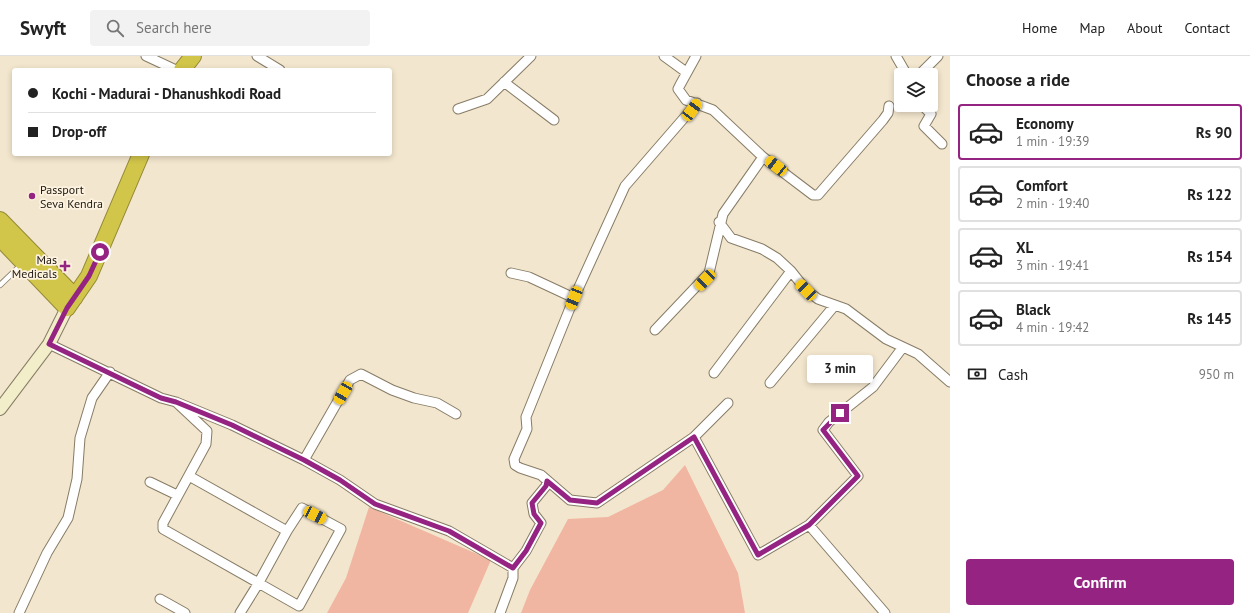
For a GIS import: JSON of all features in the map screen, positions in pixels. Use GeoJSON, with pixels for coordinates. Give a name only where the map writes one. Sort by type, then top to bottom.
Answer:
{"type":"FeatureCollection","features":[{"type":"Feature","properties":{"kind":"highway"},"geometry":{"type":"LineString","coordinates":[[184,68],[193,56]]}},
{"type":"Feature","properties":{"kind":"highway"},"geometry":{"type":"LineString","coordinates":[[71,303],[89,276],[140,156]]}},
{"type":"Feature","properties":{"kind":"highway"},"geometry":{"type":"LineString","coordinates":[[0,220],[71,303]]}},
{"type":"Feature","properties":{"kind":"highway"},"geometry":{"type":"LineString","coordinates":[[0,238],[24,262],[71,303]]}},
{"type":"Feature","properties":{"kind":"main road"},"geometry":{"type":"LineString","coordinates":[[1,406],[49,344],[71,303]]}},
{"type":"Feature","properties":{"kind":"street"},"geometry":{"type":"LineString","coordinates":[[146,56],[172,68]]}},
{"type":"Feature","properties":{"kind":"street"},"geometry":{"type":"LineString","coordinates":[[257,56],[277,68]]}},
{"type":"Feature","properties":{"kind":"street"},"geometry":{"type":"LineString","coordinates":[[458,110],[487,99],[531,56]]}},
{"type":"Feature","properties":{"kind":"street"},"geometry":{"type":"LineString","coordinates":[[664,56],[686,72]]}},
{"type":"Feature","properties":{"kind":"street"},"geometry":{"type":"LineString","coordinates":[[696,56],[678,89],[686,100],[697,102],[713,110],[764,157],[813,195],[818,195],[883,120],[888,113],[889,106]]}},
{"type":"Feature","properties":{"kind":"street"},"geometry":{"type":"LineString","coordinates":[[896,56],[903,68]]}},
{"type":"Feature","properties":{"kind":"street"},"geometry":{"type":"LineString","coordinates":[[925,68],[938,56]]}},
{"type":"Feature","properties":{"kind":"street"},"geometry":{"type":"LineString","coordinates":[[504,82],[554,120]]}},
{"type":"Feature","properties":{"kind":"street"},"geometry":{"type":"LineString","coordinates":[[697,102],[625,186],[574,298],[526,417],[527,429],[514,459],[515,465],[541,475],[570,500],[597,503],[694,437],[728,403]]}},
{"type":"Feature","properties":{"kind":"street"},"geometry":{"type":"LineString","coordinates":[[929,112],[931,114],[924,126],[942,144]]}},
{"type":"Feature","properties":{"kind":"street"},"geometry":{"type":"LineString","coordinates":[[655,330],[709,273],[719,222],[723,214],[764,157]]}},
{"type":"Feature","properties":{"kind":"street"},"geometry":{"type":"LineString","coordinates":[[719,222],[731,238],[762,249],[777,258],[806,290],[818,299],[846,310],[886,339],[918,354],[950,382]]}},
{"type":"Feature","properties":{"kind":"street"},"geometry":{"type":"LineString","coordinates":[[714,373],[791,272]]}},
{"type":"Feature","properties":{"kind":"street"},"geometry":{"type":"LineString","coordinates":[[511,273],[529,277],[574,298]]}},
{"type":"Feature","properties":{"kind":"street"},"geometry":{"type":"LineString","coordinates":[[770,383],[835,305]]}},
{"type":"Feature","properties":{"kind":"street"},"geometry":{"type":"LineString","coordinates":[[49,344],[110,372],[161,398],[176,402],[232,425],[304,460],[340,480],[375,504],[449,531],[513,568]]}},
{"type":"Feature","properties":{"kind":"street"},"geometry":{"type":"LineString","coordinates":[[694,437],[758,555],[809,525],[858,476],[823,430],[829,422],[873,387],[903,346]]}},
{"type":"Feature","properties":{"kind":"street"},"geometry":{"type":"LineString","coordinates":[[19,613],[47,554],[68,518],[77,479],[80,438],[92,398],[110,372]]}},
{"type":"Feature","properties":{"kind":"street"},"geometry":{"type":"LineString","coordinates":[[304,460],[350,380],[361,374],[392,390],[414,398],[437,403],[456,414]]}},
{"type":"Feature","properties":{"kind":"street"},"geometry":{"type":"LineString","coordinates":[[176,402],[207,431],[206,444],[177,495],[163,523],[163,530],[258,584],[299,606],[341,529],[302,508],[287,531],[258,584],[240,613]]}},
{"type":"Feature","properties":{"kind":"street"},"geometry":{"type":"LineString","coordinates":[[189,476],[287,531]]}},
{"type":"Feature","properties":{"kind":"street"},"geometry":{"type":"LineString","coordinates":[[500,613],[513,578],[513,568],[526,551],[541,523],[534,514],[532,503],[546,486],[547,481]]}},
{"type":"Feature","properties":{"kind":"street"},"geometry":{"type":"LineString","coordinates":[[150,482],[177,495]]}},
{"type":"Feature","properties":{"kind":"street"},"geometry":{"type":"LineString","coordinates":[[809,525],[884,613]]}},
{"type":"Feature","properties":{"kind":"street"},"geometry":{"type":"LineString","coordinates":[[160,598],[185,613]]}},
{"type":"Feature","properties":{"kind":"lane"},"geometry":{"type":"LineString","coordinates":[[0,285],[24,262]]}},
{"type":"Feature","properties":{"kind":"shaded area"},"geometry":{"type":"Polygon","coordinates":[[[685,465],[738,573],[745,613],[521,613],[530,590],[568,519],[608,517],[663,490],[685,465]]]}},
{"type":"Feature","properties":{"kind":"shaded area"},"geometry":{"type":"Polygon","coordinates":[[[369,507],[491,560],[468,613],[327,613],[346,578],[369,507]]]}},
{"type":"Feature","properties":{"kind":"place","name":"Passport Seva Kendra"},"geometry":{"type":"Point","coordinates":[32,196]}},
{"type":"Feature","properties":{"kind":"place","name":"Mas Medicals"},"geometry":{"type":"Point","coordinates":[65,266]}},
{"type":"Feature","properties":{"kind":"route"},"geometry":{"type":"LineString","coordinates":[[100,252],[89,276],[67,308],[56,334],[49,344],[110,372],[161,398],[176,402],[232,425],[304,460],[340,480],[375,504],[449,531],[513,568],[526,551],[541,523],[534,514],[532,503],[546,486],[547,481],[570,500],[597,503],[694,437],[758,555],[809,525],[858,476],[823,430],[829,422],[840,413]]}}]}
